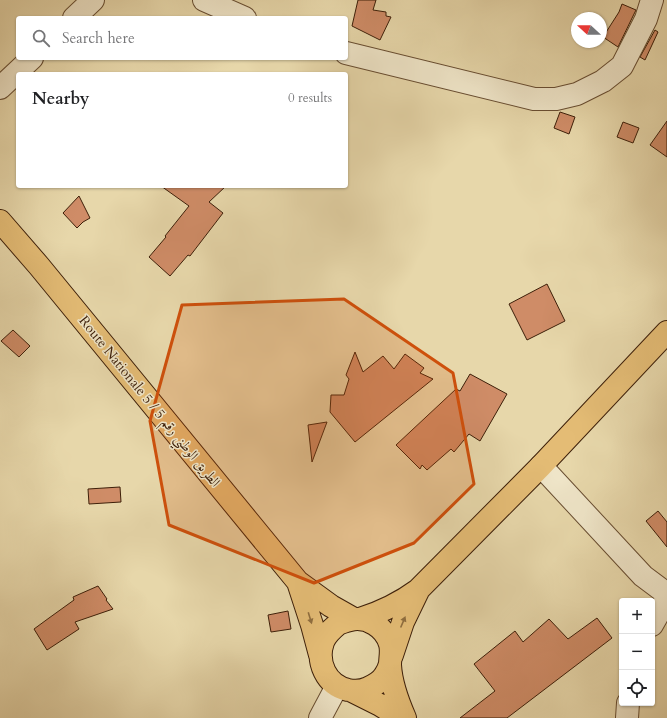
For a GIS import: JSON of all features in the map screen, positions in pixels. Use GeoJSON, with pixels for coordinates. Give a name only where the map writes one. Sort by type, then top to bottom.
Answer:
{"type":"FeatureCollection","features":[{"type":"Feature","properties":{"kind":"main road","name":"Route Nationale 5 / الطريق الوطني رقم 5"},"geometry":{"type":"LineString","coordinates":[[0,221],[39,266],[298,582]]}},
{"type":"Feature","properties":{"kind":"main road"},"geometry":{"type":"LineString","coordinates":[[320,655],[323,641],[330,630],[341,622],[357,619],[391,607],[405,600],[418,590],[541,466],[667,332]]}},
{"type":"Feature","properties":{"kind":"main road"},"geometry":{"type":"LineString","coordinates":[[298,582],[331,606],[357,619],[370,622],[379,627],[386,635],[390,644],[396,694],[404,718]]}},
{"type":"Feature","properties":{"kind":"main road"},"geometry":{"type":"LineString","coordinates":[[298,582],[312,625],[324,673],[330,680],[380,705],[400,718]]}},
{"type":"Feature","properties":{"kind":"main road"},"geometry":{"type":"LineString","coordinates":[[345,688],[365,690],[376,685],[385,676],[403,622],[418,590]]}},
{"type":"Feature","properties":{"kind":"street"},"geometry":{"type":"LineString","coordinates":[[76,16],[93,0]]}},
{"type":"Feature","properties":{"kind":"street"},"geometry":{"type":"LineString","coordinates":[[204,0],[240,16]]}},
{"type":"Feature","properties":{"kind":"street"},"geometry":{"type":"LineString","coordinates":[[348,54],[534,99],[556,99],[577,94],[603,81],[622,66],[646,19],[652,0]]}},
{"type":"Feature","properties":{"kind":"street"},"geometry":{"type":"LineString","coordinates":[[17,72],[30,60]]}},
{"type":"Feature","properties":{"kind":"street"},"geometry":{"type":"LineString","coordinates":[[0,88],[16,73]]}},
{"type":"Feature","properties":{"kind":"street"},"geometry":{"type":"LineString","coordinates":[[541,466],[643,576],[667,594]]}},
{"type":"Feature","properties":{"kind":"street"},"geometry":{"type":"LineString","coordinates":[[655,620],[667,598]]}},
{"type":"Feature","properties":{"kind":"street"},"geometry":{"type":"LineString","coordinates":[[320,718],[345,688]]}},
{"type":"Feature","properties":{"kind":"street"},"geometry":{"type":"LineString","coordinates":[[627,718],[628,706]]}},
{"type":"Feature","properties":{"kind":"highlighted area"},"geometry":{"type":"Polygon","coordinates":[[[344,299],[453,373],[474,484],[414,543],[314,583],[169,525],[150,421],[182,305],[344,299]]]}},
{"type":"Feature","properties":{"kind":"building"},"geometry":{"type":"Polygon","coordinates":[[[358,0],[376,0],[373,10],[386,12],[386,16],[391,17],[380,40],[352,26],[358,0]]]}},
{"type":"Feature","properties":{"kind":"building"},"geometry":{"type":"Polygon","coordinates":[[[622,4],[636,10],[618,47],[607,40],[607,31],[619,12],[622,4]]]}},
{"type":"Feature","properties":{"kind":"building"},"geometry":{"type":"Polygon","coordinates":[[[655,30],[658,32],[645,60],[640,57],[655,30]]]}},
{"type":"Feature","properties":{"kind":"building"},"geometry":{"type":"Polygon","coordinates":[[[560,112],[575,117],[569,134],[554,128],[560,112]]]}},
{"type":"Feature","properties":{"kind":"building"},"geometry":{"type":"Polygon","coordinates":[[[667,121],[667,157],[650,145],[667,121]]]}},
{"type":"Feature","properties":{"kind":"building"},"geometry":{"type":"Polygon","coordinates":[[[623,122],[639,128],[633,143],[617,137],[623,122]]]}},
{"type":"Feature","properties":{"kind":"building"},"geometry":{"type":"Polygon","coordinates":[[[164,188],[224,188],[209,202],[223,213],[190,256],[188,255],[170,276],[149,257],[189,206],[164,188]]]}},
{"type":"Feature","properties":{"kind":"building"},"geometry":{"type":"Polygon","coordinates":[[[79,196],[90,218],[77,228],[63,213],[79,196]]]}},
{"type":"Feature","properties":{"kind":"building"},"geometry":{"type":"Polygon","coordinates":[[[547,284],[565,321],[527,340],[509,304],[547,284]]]}},
{"type":"Feature","properties":{"kind":"building"},"geometry":{"type":"Polygon","coordinates":[[[13,330],[30,346],[19,357],[1,341],[13,330]]]}},
{"type":"Feature","properties":{"kind":"building"},"geometry":{"type":"Polygon","coordinates":[[[355,352],[363,372],[383,356],[394,369],[405,354],[424,368],[420,373],[433,379],[355,442],[330,412],[331,395],[344,395],[349,379],[346,375],[355,352]]]}},
{"type":"Feature","properties":{"kind":"building"},"geometry":{"type":"Polygon","coordinates":[[[470,374],[507,394],[480,441],[469,434],[454,452],[451,449],[427,470],[422,465],[420,469],[396,445],[456,389],[460,391],[470,374]]]}},
{"type":"Feature","properties":{"kind":"building"},"geometry":{"type":"Polygon","coordinates":[[[327,422],[312,462],[308,425],[327,422]]]}},
{"type":"Feature","properties":{"kind":"building"},"geometry":{"type":"Polygon","coordinates":[[[120,487],[121,502],[89,504],[88,489],[120,487]]]}},
{"type":"Feature","properties":{"kind":"building"},"geometry":{"type":"Polygon","coordinates":[[[658,511],[667,522],[667,547],[646,521],[658,511]]]}},
{"type":"Feature","properties":{"kind":"building"},"geometry":{"type":"Polygon","coordinates":[[[98,586],[113,609],[75,622],[79,629],[47,650],[34,629],[74,600],[73,597],[98,586]]]}},
{"type":"Feature","properties":{"kind":"building"},"geometry":{"type":"Polygon","coordinates":[[[288,611],[291,629],[271,632],[268,615],[288,611]]]}},
{"type":"Feature","properties":{"kind":"building"},"geometry":{"type":"Polygon","coordinates":[[[597,618],[612,638],[507,718],[460,718],[495,691],[474,664],[515,631],[523,642],[549,619],[568,639],[597,618]]]}}]}
